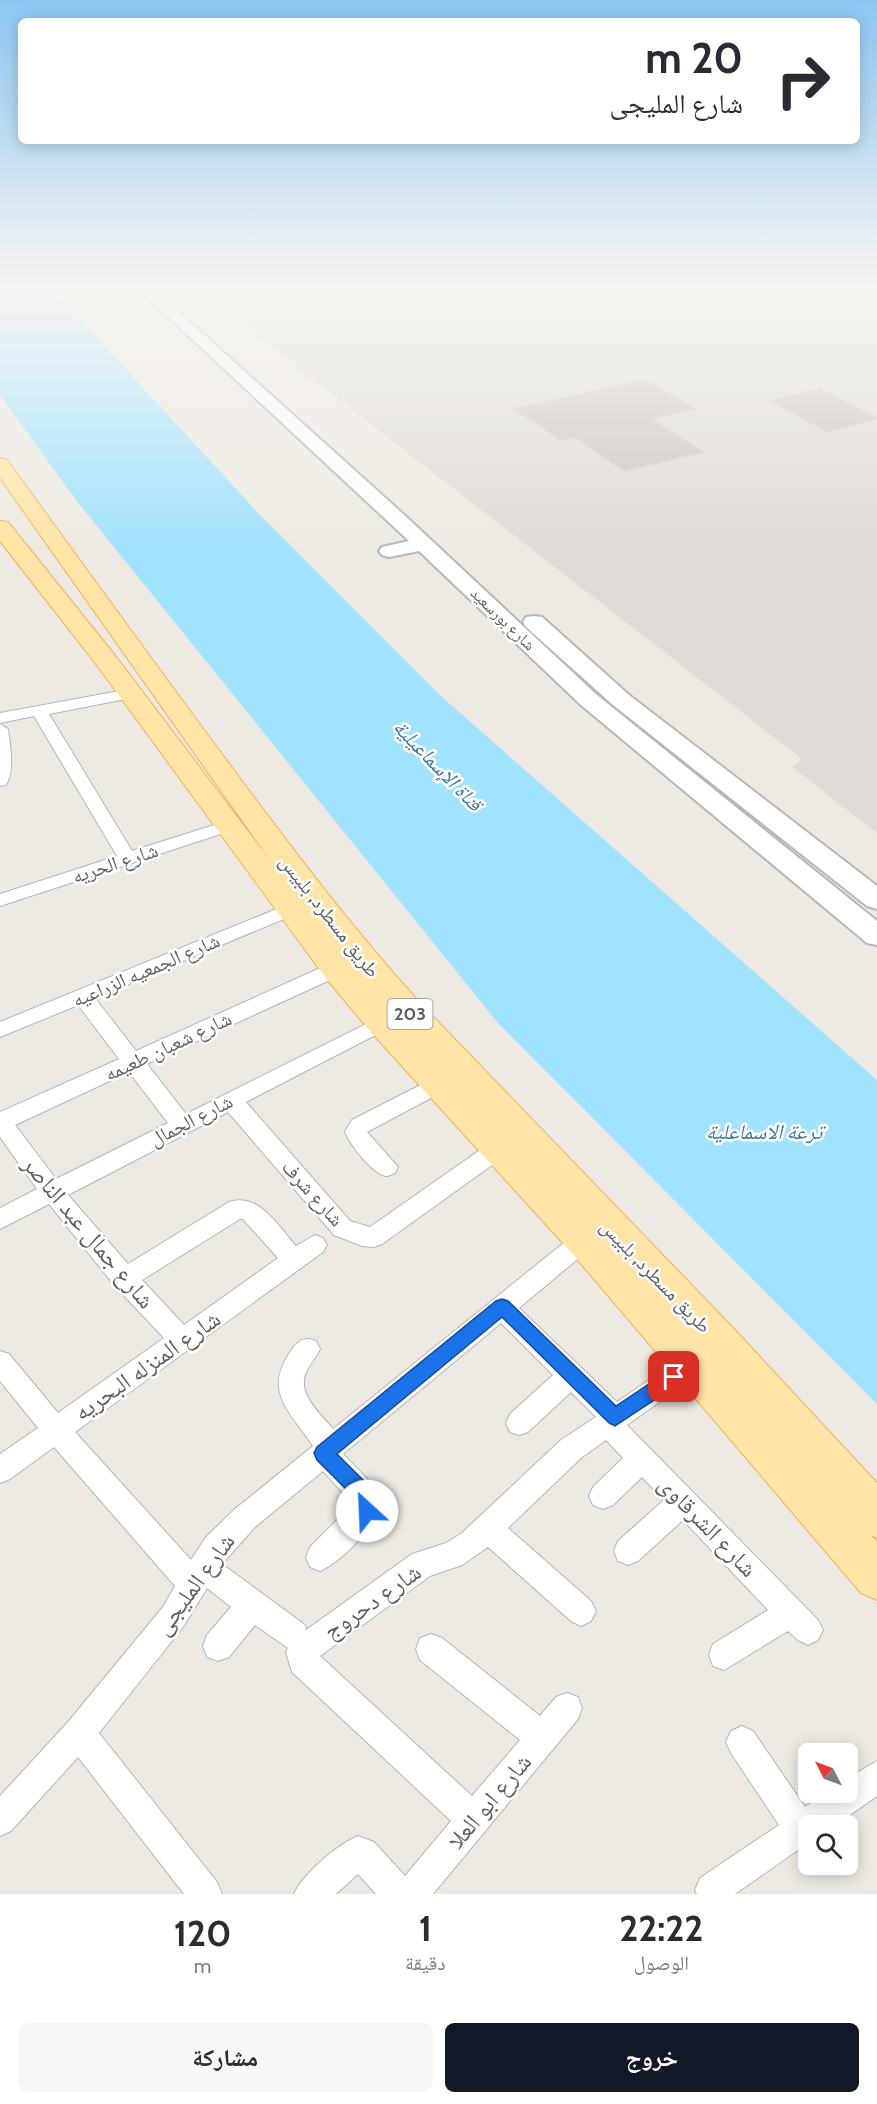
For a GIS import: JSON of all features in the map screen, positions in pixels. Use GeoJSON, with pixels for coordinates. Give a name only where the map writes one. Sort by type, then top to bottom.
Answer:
{"type":"FeatureCollection","features":[{"type":"Feature","properties":{"kind":"main road","name":"شارع بورسعيد"},"geometry":{"type":"LineString","coordinates":[[238,374],[589,700],[877,936]]}},
{"type":"Feature","properties":{"kind":"main road","name":"شارع بورسعيد"},"geometry":{"type":"LineString","coordinates":[[262,374],[596,679],[877,900]]}},
{"type":"Feature","properties":{"kind":"main road","name":"طريق مسطرد, بلبيس"},"geometry":{"type":"LineString","coordinates":[[0,464],[165,695],[363,960],[424,1029],[720,1342],[877,1516]]}},
{"type":"Feature","properties":{"kind":"main road","name":"طريق مسطرد, بلبيس"},"geometry":{"type":"LineString","coordinates":[[0,527],[230,825],[336,969],[382,1023],[584,1240],[877,1577]]}},
{"type":"Feature","properties":{"kind":"main road"},"geometry":{"type":"LineString","coordinates":[[389,551],[423,544]]}},
{"type":"Feature","properties":{"kind":"street"},"geometry":{"type":"LineString","coordinates":[[0,718],[130,694]]}},
{"type":"Feature","properties":{"kind":"street"},"geometry":{"type":"LineString","coordinates":[[39,711],[128,859]]}},
{"type":"Feature","properties":{"kind":"street"},"geometry":{"type":"LineString","coordinates":[[0,729],[3,761],[0,781]]}},
{"type":"Feature","properties":{"kind":"street","name":"شارع الحريه"},"geometry":{"type":"LineString","coordinates":[[0,900],[230,825]]}},
{"type":"Feature","properties":{"kind":"street","name":"شارع الجمعيه الزراعيه"},"geometry":{"type":"LineString","coordinates":[[0,1030],[291,909]]}},
{"type":"Feature","properties":{"kind":"street","name":"شارع شعبان طعيمه"},"geometry":{"type":"LineString","coordinates":[[0,1121],[336,969]]}},
{"type":"Feature","properties":{"kind":"street"},"geometry":{"type":"LineString","coordinates":[[82,996],[182,1125]]}},
{"type":"Feature","properties":{"kind":"street","name":"شارع الجمال"},"geometry":{"type":"LineString","coordinates":[[0,1218],[382,1023]]}},
{"type":"Feature","properties":{"kind":"street"},"geometry":{"type":"LineString","coordinates":[[387,1167],[358,1139],[356,1131],[360,1126],[438,1084]]}},
{"type":"Feature","properties":{"kind":"street","name":"شارع شرف"},"geometry":{"type":"LineString","coordinates":[[231,1100],[342,1228],[362,1236],[374,1237],[498,1149]]}},
{"type":"Feature","properties":{"kind":"street","name":"شارع جمال عبد الناصر"},"geometry":{"type":"LineString","coordinates":[[0,1121],[51,1191],[124,1279],[182,1340]]}},
{"type":"Feature","properties":{"kind":"street","name":"شارع المنزله البحريه"},"geometry":{"type":"LineString","coordinates":[[0,1470],[305,1253],[250,1211],[237,1209],[124,1279]]}},
{"type":"Feature","properties":{"kind":"street","name":"شارع المليجى"},"geometry":{"type":"LineString","coordinates":[[0,1820],[79,1733],[173,1617],[216,1547],[245,1518],[584,1240]]}},
{"type":"Feature","properties":{"kind":"street","name":"شارع الشرقاوى"},"geometry":{"type":"LineString","coordinates":[[502,1307],[572,1375],[642,1458],[799,1621],[724,1655]]}},
{"type":"Feature","properties":{"kind":"street"},"geometry":{"type":"LineString","coordinates":[[307,1349],[292,1370],[290,1394],[327,1450],[368,1502],[367,1511],[320,1557]]}},
{"type":"Feature","properties":{"kind":"street"},"geometry":{"type":"LineString","coordinates":[[0,1362],[56,1430],[197,1575],[252,1605],[294,1636]]}},
{"type":"Feature","properties":{"kind":"street","name":"شارع دحروج"},"geometry":{"type":"LineString","coordinates":[[474,1820],[303,1661],[301,1652],[416,1569],[437,1558],[452,1555],[472,1543],[489,1529],[550,1467],[611,1420],[693,1364]]}},
{"type":"Feature","properties":{"kind":"street"},"geometry":{"type":"LineString","coordinates":[[519,1423],[572,1375]]}},
{"type":"Feature","properties":{"kind":"street"},"geometry":{"type":"LineString","coordinates":[[603,1496],[642,1458]]}},
{"type":"Feature","properties":{"kind":"street"},"geometry":{"type":"LineString","coordinates":[[628,1551],[683,1501]]}},
{"type":"Feature","properties":{"kind":"street"},"geometry":{"type":"LineString","coordinates":[[489,1529],[581,1611]]}},
{"type":"Feature","properties":{"kind":"street"},"geometry":{"type":"LineString","coordinates":[[218,1646],[252,1605]]}},
{"type":"Feature","properties":{"kind":"street"},"geometry":{"type":"LineString","coordinates":[[431,1649],[542,1738]]}},
{"type":"Feature","properties":{"kind":"street","name":"شارع ابو العلا"},"geometry":{"type":"LineString","coordinates":[[411,1894],[567,1708]]}},
{"type":"Feature","properties":{"kind":"street"},"geometry":{"type":"LineString","coordinates":[[79,1733],[197,1891]]}},
{"type":"Feature","properties":{"kind":"street"},"geometry":{"type":"LineString","coordinates":[[742,1742],[798,1825]]}},
{"type":"Feature","properties":{"kind":"street"},"geometry":{"type":"LineString","coordinates":[[821,1815],[877,1777]]}},
{"type":"Feature","properties":{"kind":"street"},"geometry":{"type":"LineString","coordinates":[[712,1890],[798,1831]]}},
{"type":"Feature","properties":{"kind":"street"},"geometry":{"type":"LineString","coordinates":[[311,1894],[358,1852],[399,1894]]}},
{"type":"Feature","properties":{"kind":"shaded area"},"geometry":{"type":"Polygon","coordinates":[[[306,374],[877,374],[877,833],[792,767],[802,759],[306,374]]]}},
{"type":"Feature","properties":{"kind":"water","name":"ترعة الاسماعلية"},"geometry":{"type":"Polygon","coordinates":[[[0,374],[130,374],[261,516],[442,697],[877,1080],[877,1404],[498,1023],[76,500],[0,395],[0,374]]]}},
{"type":"Feature","properties":{"kind":"building"},"geometry":{"type":"Polygon","coordinates":[[[645,380],[695,409],[651,419],[703,452],[624,471],[575,437],[561,440],[514,409],[645,380]]]}},
{"type":"Feature","properties":{"kind":"building"},"geometry":{"type":"Polygon","coordinates":[[[820,389],[877,419],[828,432],[770,401],[820,389]]]}},
{"type":"Feature","properties":{"kind":"route"},"geometry":{"type":"LineString","coordinates":[[367,1511],[368,1502],[364,1495],[323,1453],[502,1307],[615,1418],[674,1377]]}},
{"type":"Feature","properties":{"kind":"water label","name":"قناة الإسماعيلية"},"geometry":{"type":"Point","coordinates":[438,765]}}]}
